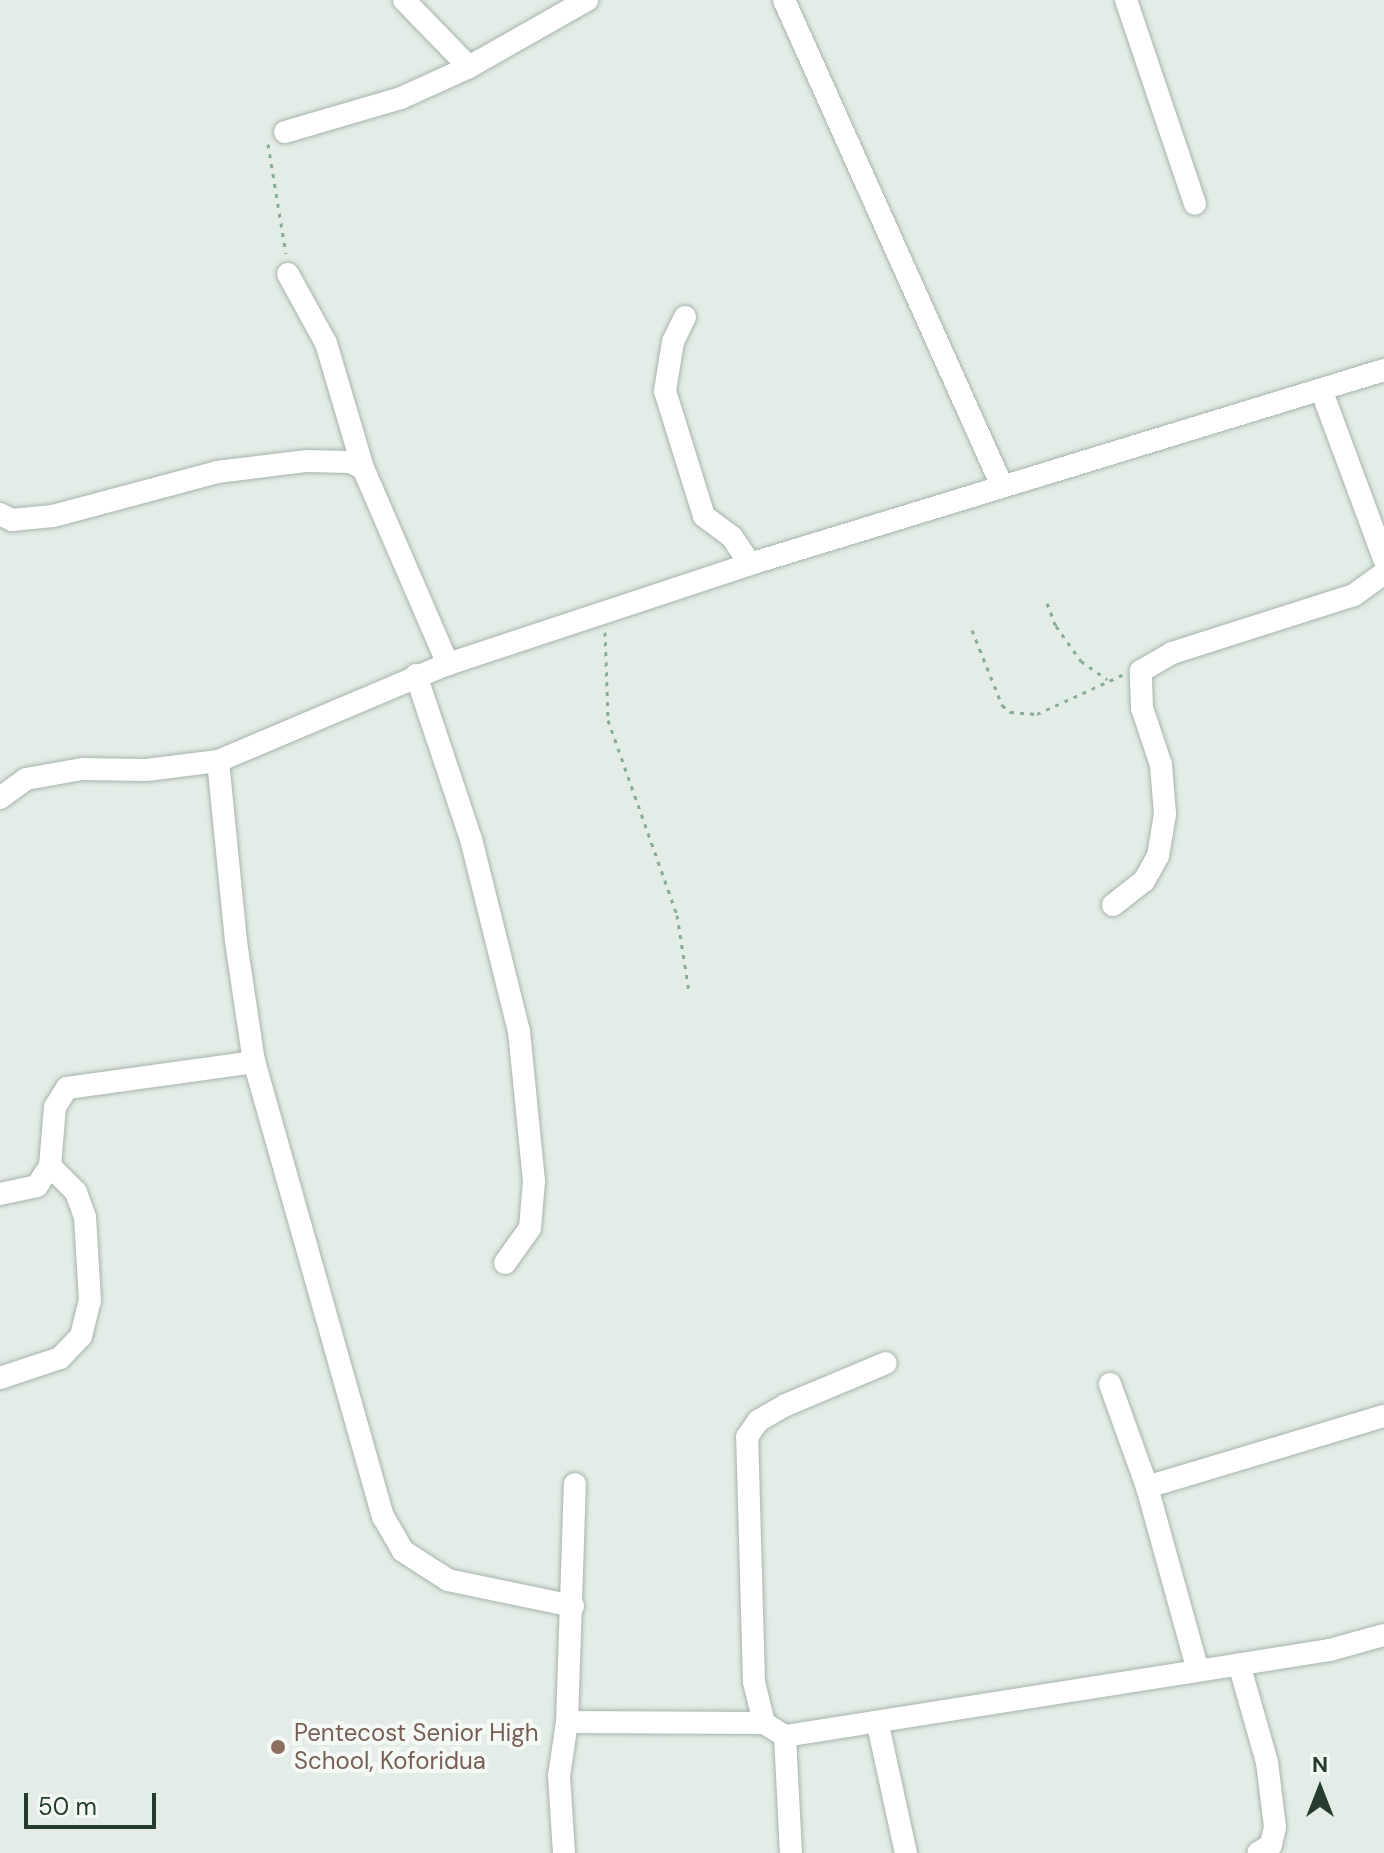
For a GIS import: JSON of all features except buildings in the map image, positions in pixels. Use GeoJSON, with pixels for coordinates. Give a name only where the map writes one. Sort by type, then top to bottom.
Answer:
{"type":"FeatureCollection","features":[{"type":"Feature","properties":{"kind":"street"},"geometry":{"type":"LineString","coordinates":[[404,0],[469,67]]}},
{"type":"Feature","properties":{"kind":"street"},"geometry":{"type":"LineString","coordinates":[[277,138],[401,98],[469,67],[587,0]]}},
{"type":"Feature","properties":{"kind":"street"},"geometry":{"type":"LineString","coordinates":[[784,0],[1002,486]]}},
{"type":"Feature","properties":{"kind":"street"},"geometry":{"type":"LineString","coordinates":[[1126,0],[1195,204]]}},
{"type":"Feature","properties":{"kind":"street"},"geometry":{"type":"LineString","coordinates":[[288,274],[326,343],[363,468],[448,664]]}},
{"type":"Feature","properties":{"kind":"street"},"geometry":{"type":"LineString","coordinates":[[685,317],[673,342],[665,391],[704,516],[732,537],[750,564]]}},
{"type":"Feature","properties":{"kind":"street"},"geometry":{"type":"LineString","coordinates":[[0,798],[26,779],[82,769],[146,770],[218,761],[448,664],[750,564],[1322,392],[1384,370]]}},
{"type":"Feature","properties":{"kind":"street"},"geometry":{"type":"LineString","coordinates":[[1322,392],[1384,559]]}},
{"type":"Feature","properties":{"kind":"street"},"geometry":{"type":"LineString","coordinates":[[0,514],[12,520],[53,516],[217,472],[307,461],[350,462],[363,468]]}},
{"type":"Feature","properties":{"kind":"street"},"geometry":{"type":"LineString","coordinates":[[1113,905],[1144,881],[1158,856],[1165,814],[1161,765],[1142,708],[1141,671],[1172,653],[1354,595],[1384,573]]}},
{"type":"Feature","properties":{"kind":"street"},"geometry":{"type":"LineString","coordinates":[[416,675],[471,839],[519,1031],[534,1181],[530,1228],[505,1263]]}},
{"type":"Feature","properties":{"kind":"street"},"geometry":{"type":"LineString","coordinates":[[218,761],[236,941],[254,1062],[383,1517],[403,1551],[448,1580],[573,1606]]}},
{"type":"Feature","properties":{"kind":"street"},"geometry":{"type":"LineString","coordinates":[[0,1194],[37,1186],[50,1166],[55,1107],[67,1088],[254,1062]]}},
{"type":"Feature","properties":{"kind":"street"},"geometry":{"type":"LineString","coordinates":[[0,1378],[60,1358],[81,1336],[90,1301],[85,1217],[76,1192],[50,1166]]}},
{"type":"Feature","properties":{"kind":"street"},"geometry":{"type":"LineString","coordinates":[[764,1723],[754,1682],[747,1437],[758,1421],[786,1405],[886,1363]]}},
{"type":"Feature","properties":{"kind":"street"},"geometry":{"type":"LineString","coordinates":[[1110,1384],[1147,1487],[1197,1667]]}},
{"type":"Feature","properties":{"kind":"street"},"geometry":{"type":"LineString","coordinates":[[1147,1487],[1384,1416]]}},
{"type":"Feature","properties":{"kind":"street"},"geometry":{"type":"LineString","coordinates":[[564,1853],[559,1776],[567,1722],[575,1484]]}},
{"type":"Feature","properties":{"kind":"street"},"geometry":{"type":"LineString","coordinates":[[567,1722],[764,1723],[785,1736],[878,1725],[1197,1667],[1239,1664],[1384,1635]]}},
{"type":"Feature","properties":{"kind":"street"},"geometry":{"type":"LineString","coordinates":[[1239,1664],[1267,1762],[1275,1827],[1271,1845],[1258,1853]]}},
{"type":"Feature","properties":{"kind":"street"},"geometry":{"type":"LineString","coordinates":[[878,1725],[906,1853]]}},
{"type":"Feature","properties":{"kind":"street"},"geometry":{"type":"LineString","coordinates":[[785,1736],[791,1853]]}},
{"type":"Feature","properties":{"kind":"path"},"geometry":{"type":"LineString","coordinates":[[277,138],[288,274]]}},
{"type":"Feature","properties":{"kind":"path"},"geometry":{"type":"LineString","coordinates":[[1047,603],[1056,626],[1081,661],[1107,679]]}},
{"type":"Feature","properties":{"kind":"path"},"geometry":{"type":"LineString","coordinates":[[606,612],[608,720],[677,915],[689,992]]}},
{"type":"Feature","properties":{"kind":"path"},"geometry":{"type":"LineString","coordinates":[[972,630],[1002,705],[1010,712],[1037,714],[1107,679],[1141,671]]}},
{"type":"Feature","properties":{"kind":"place","name":"Pentecost Senior High School, Koforidua"},"geometry":{"type":"Point","coordinates":[278,1747]}}]}
